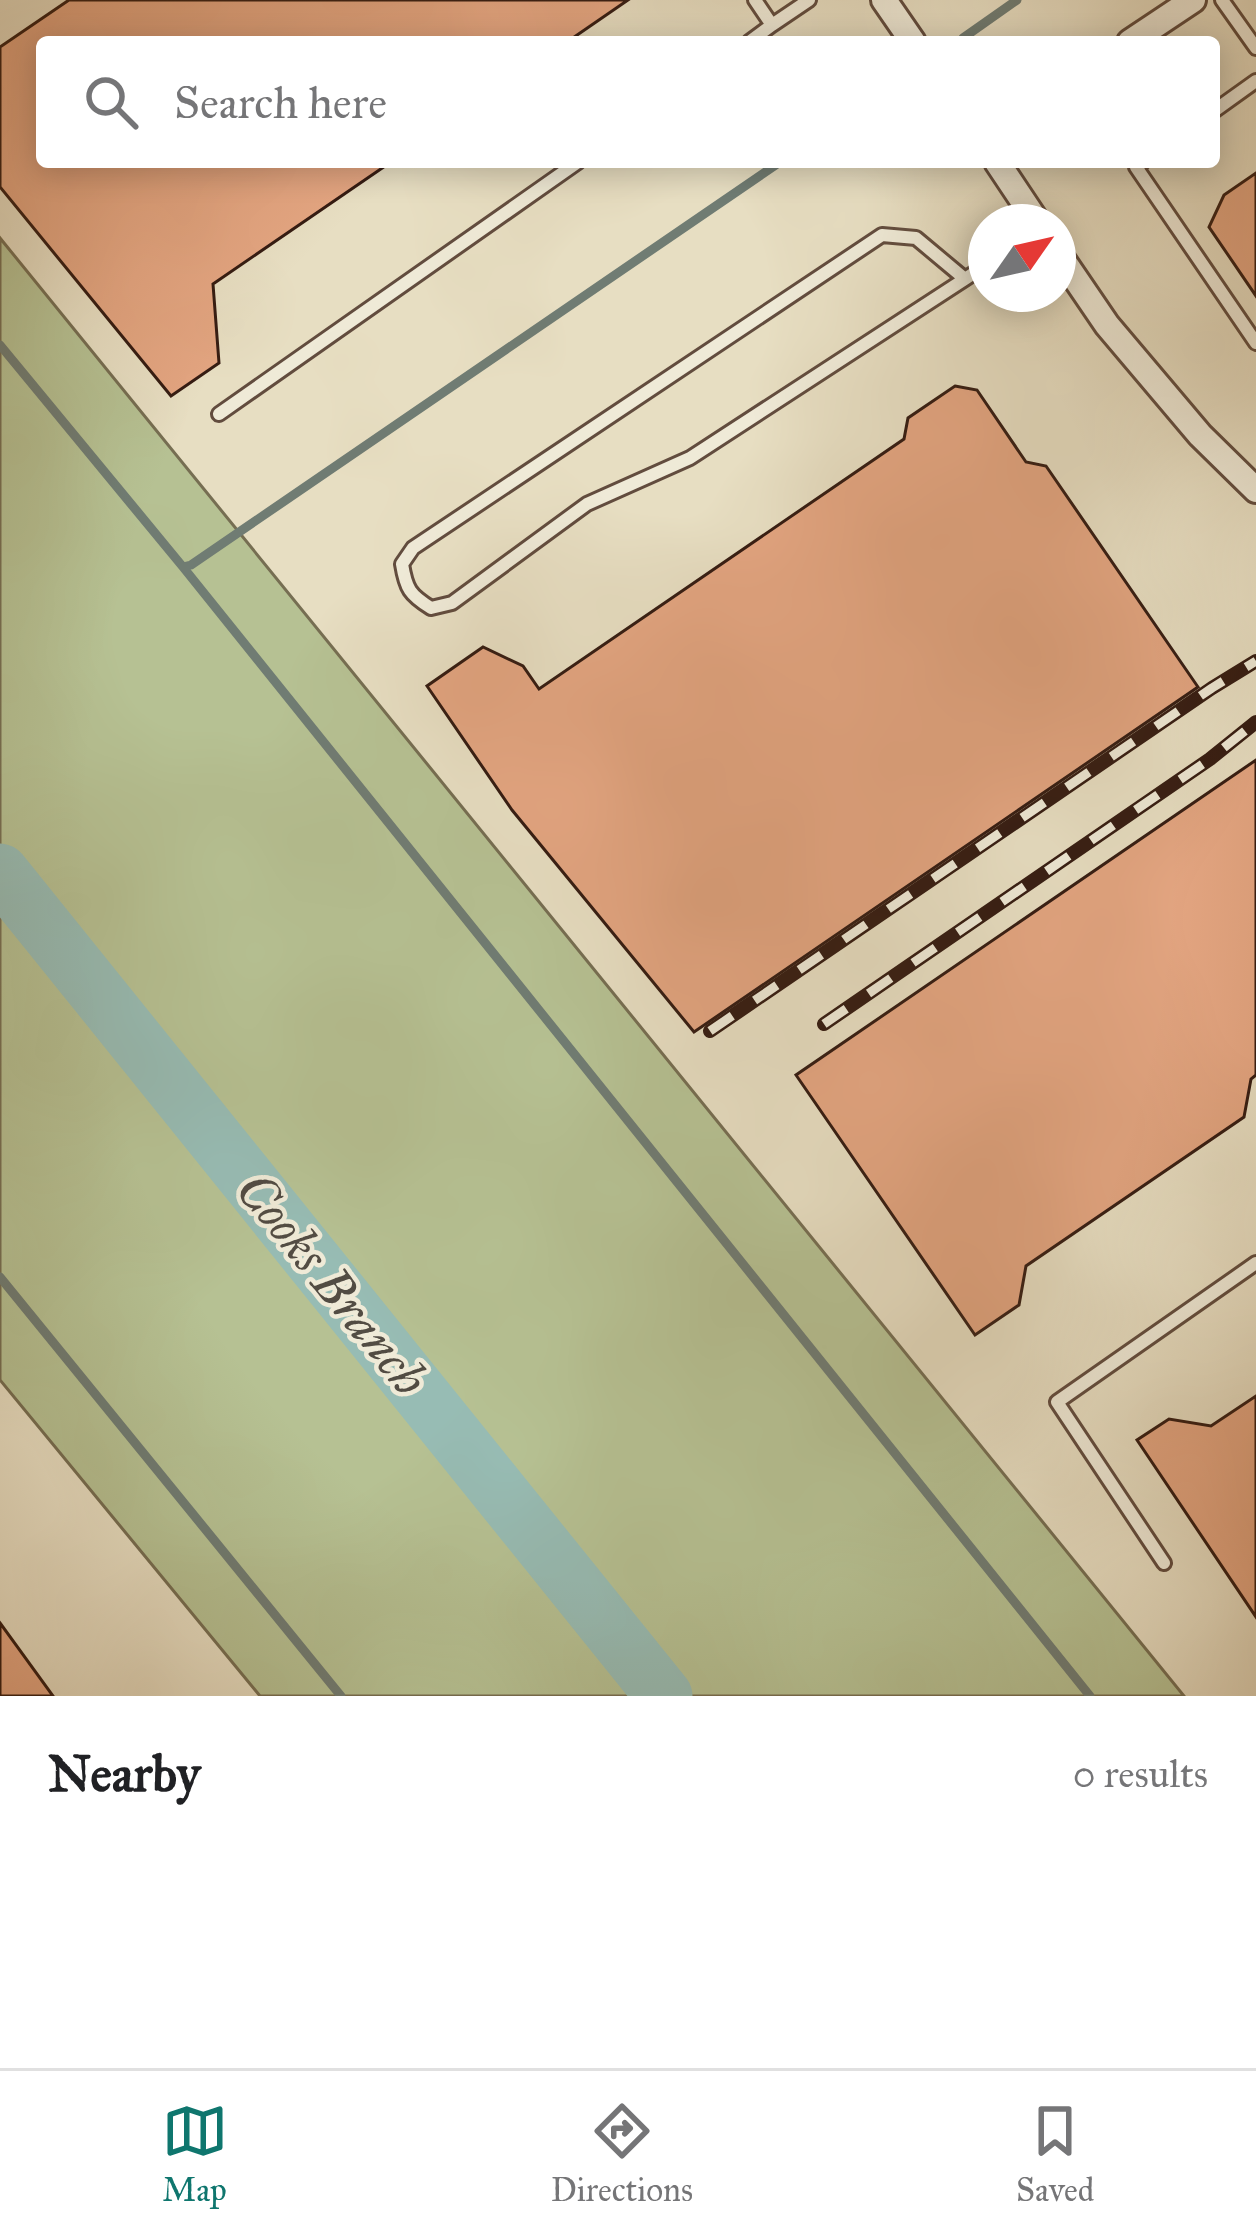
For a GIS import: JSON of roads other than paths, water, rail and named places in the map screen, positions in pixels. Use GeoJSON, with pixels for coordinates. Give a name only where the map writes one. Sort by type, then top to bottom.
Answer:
{"type":"FeatureCollection","features":[{"type":"Feature","properties":{"kind":"street"},"geometry":{"type":"LineString","coordinates":[[1139,36],[1192,0]]}},
{"type":"Feature","properties":{"kind":"street"},"geometry":{"type":"LineString","coordinates":[[888,2],[909,36]]}},
{"type":"Feature","properties":{"kind":"street"},"geometry":{"type":"LineString","coordinates":[[1001,168],[1025,204]]}},
{"type":"Feature","properties":{"kind":"street"},"geometry":{"type":"LineString","coordinates":[[1076,279],[1107,325],[1200,435],[1256,490]]}},
{"type":"Feature","properties":{"kind":"lane"},"geometry":{"type":"LineString","coordinates":[[755,0],[772,26]]}},
{"type":"Feature","properties":{"kind":"lane"},"geometry":{"type":"LineString","coordinates":[[758,36],[809,0]]}},
{"type":"Feature","properties":{"kind":"lane"},"geometry":{"type":"LineString","coordinates":[[1222,0],[1256,48]]}},
{"type":"Feature","properties":{"kind":"lane"},"geometry":{"type":"LineString","coordinates":[[1220,107],[1256,81]]}},
{"type":"Feature","properties":{"kind":"lane"},"geometry":{"type":"LineString","coordinates":[[219,415],[569,168]]}},
{"type":"Feature","properties":{"kind":"lane"},"geometry":{"type":"LineString","coordinates":[[1137,168],[1256,343]]}},
{"type":"Feature","properties":{"kind":"lane"},"geometry":{"type":"LineString","coordinates":[[965,279],[916,238],[882,235],[413,548],[402,564],[412,596],[430,608],[452,603],[587,504],[690,458],[965,279],[968,277]]}},
{"type":"Feature","properties":{"kind":"lane"},"geometry":{"type":"LineString","coordinates":[[1164,1563],[1057,1402],[1256,1263]]}},
{"type":"Feature","properties":{"kind":"waterway"},"geometry":{"type":"LineString","coordinates":[[966,36],[1017,0]]}},
{"type":"Feature","properties":{"kind":"waterway"},"geometry":{"type":"LineString","coordinates":[[183,567],[771,168]]}},
{"type":"Feature","properties":{"kind":"waterway"},"geometry":{"type":"LineString","coordinates":[[0,345],[1090,1696]]}},
{"type":"Feature","properties":{"kind":"waterway","name":"Cooks Branch"},"geometry":{"type":"LineString","coordinates":[[0,872],[664,1696]]}},
{"type":"Feature","properties":{"kind":"waterway"},"geometry":{"type":"LineString","coordinates":[[0,1277],[341,1696]]}},
{"type":"Feature","properties":{"kind":"railway"},"geometry":{"type":"LineString","coordinates":[[710,1031],[1256,661]]}},
{"type":"Feature","properties":{"kind":"railway"},"geometry":{"type":"LineString","coordinates":[[824,1024],[1210,759],[1256,722]]}}]}
